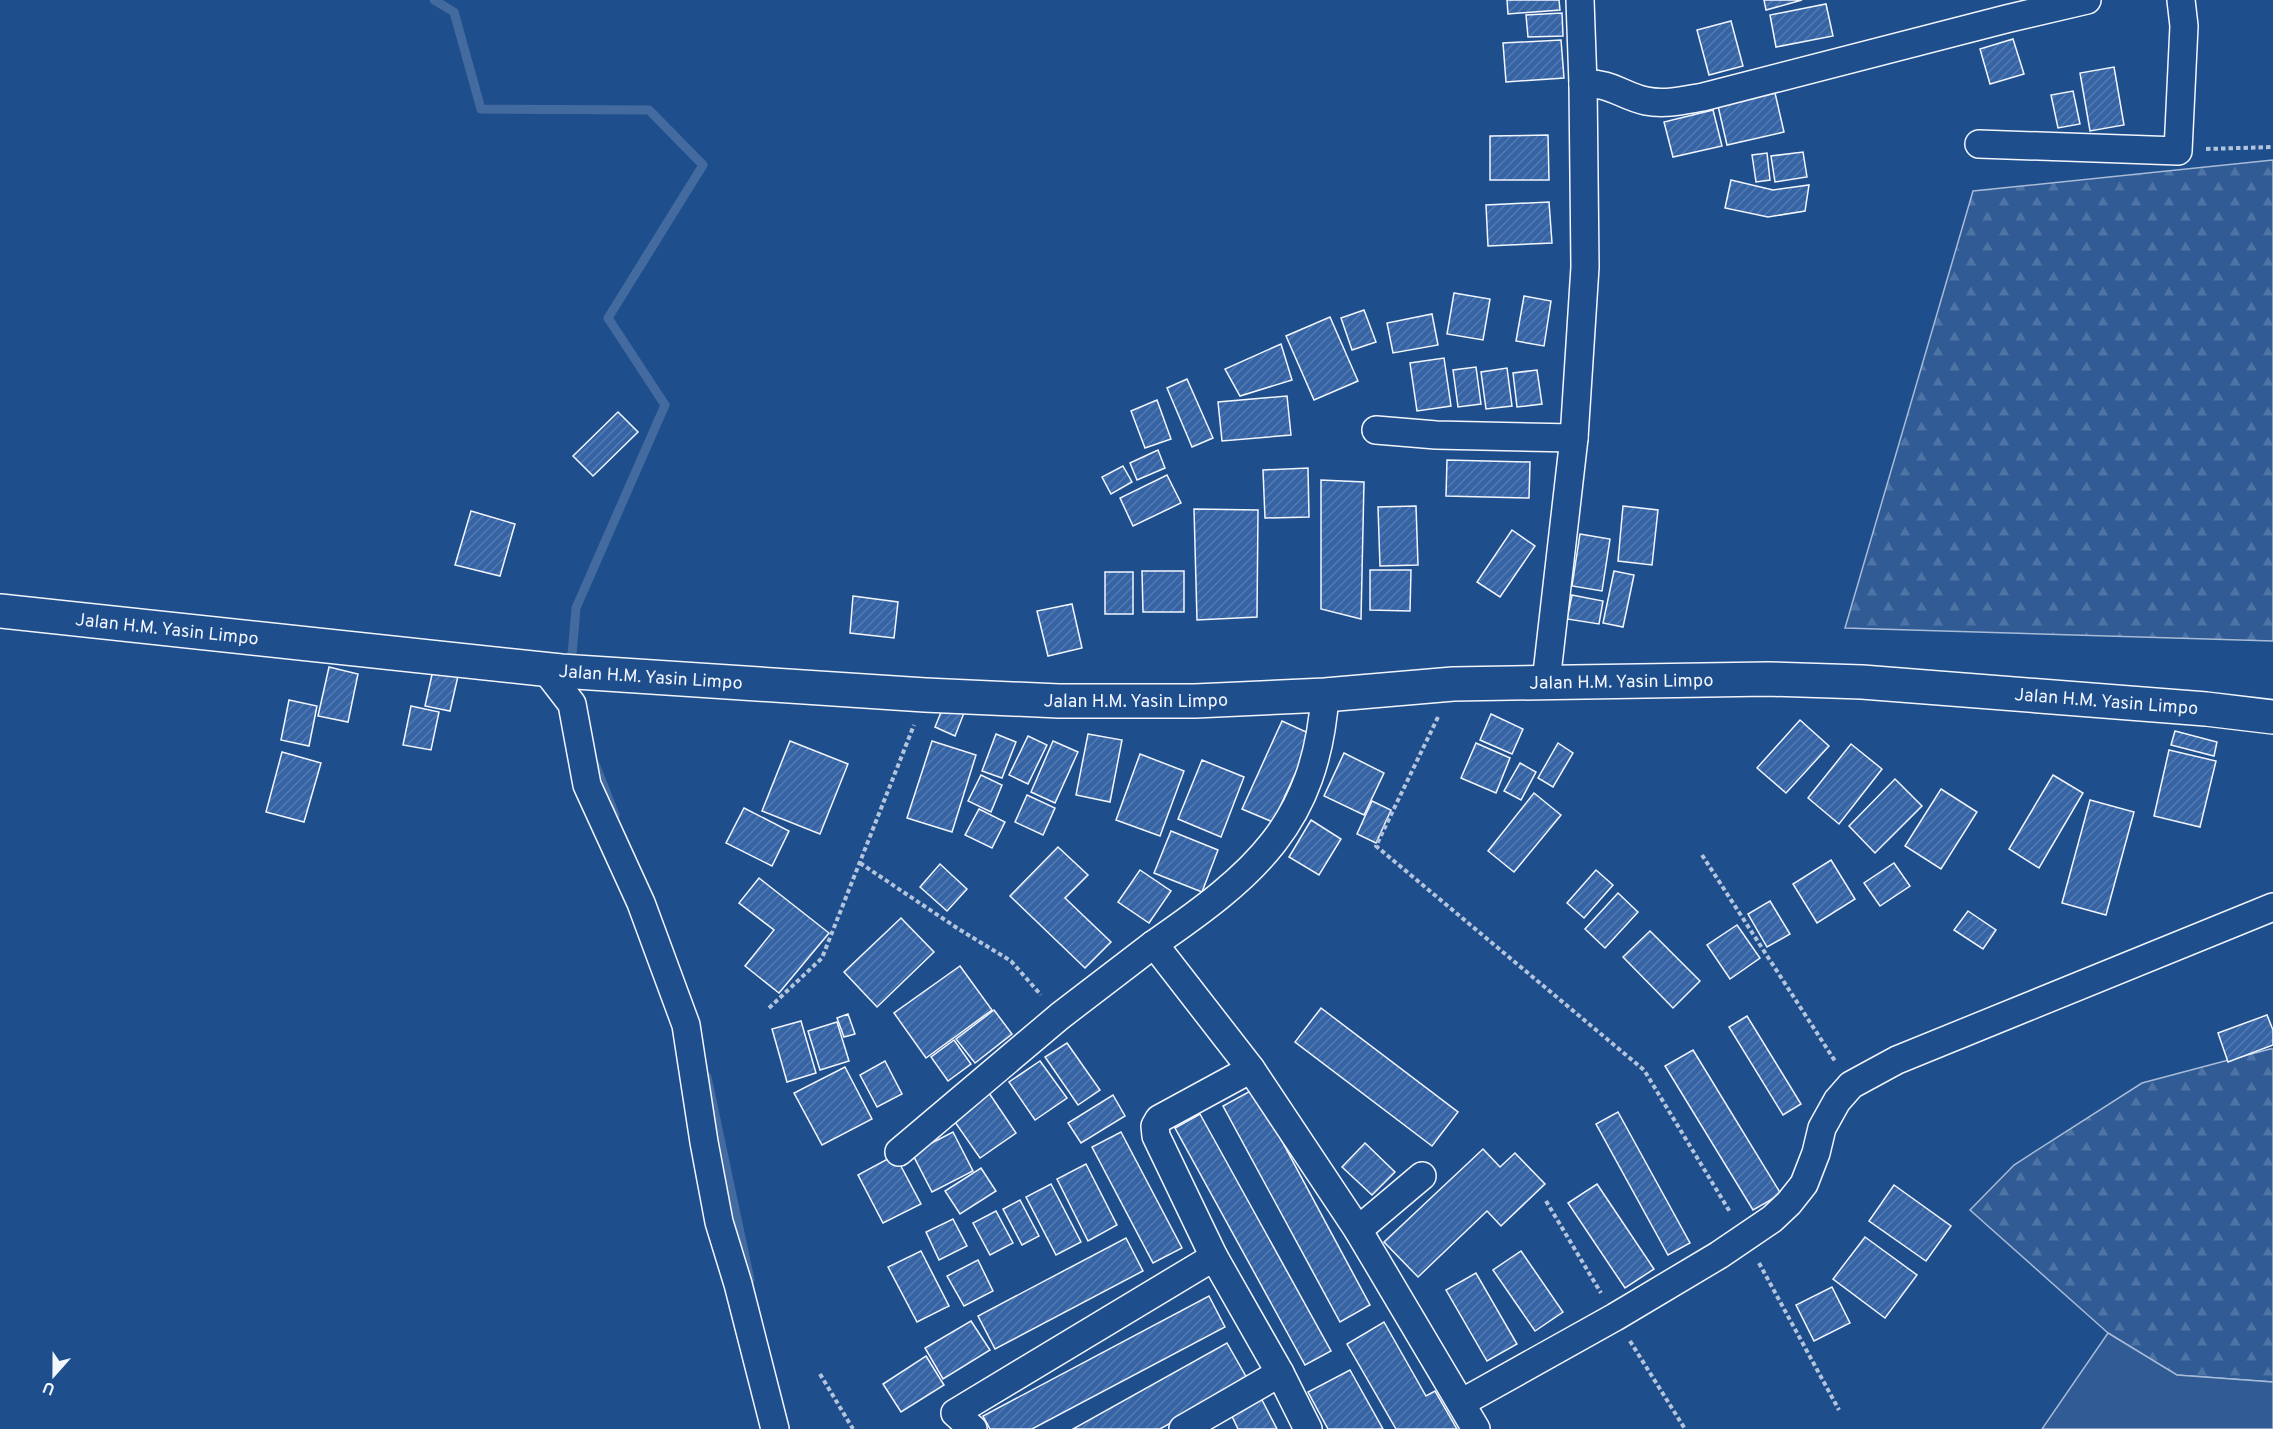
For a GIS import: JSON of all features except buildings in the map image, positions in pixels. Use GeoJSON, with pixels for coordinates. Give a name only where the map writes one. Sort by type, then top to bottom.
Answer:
{"type":"FeatureCollection","features":[{"type":"Feature","properties":{"kind":"main road","name":"Jalan H.M. Yasin Limpo"},"geometry":{"type":"LineString","coordinates":[[0,611],[553,670],[925,695],[1059,700],[1184,701],[1325,695],[1453,684],[1768,679],[1862,682],[2194,708],[2273,717]]}},
{"type":"Feature","properties":{"kind":"street"},"geometry":{"type":"LineString","coordinates":[[1546,682],[1574,438],[1585,267],[1580,0]]}},
{"type":"Feature","properties":{"kind":"street"},"geometry":{"type":"LineString","coordinates":[[1583,84],[1599,83],[1646,101],[1668,102],[1703,97],[2087,0]]}},
{"type":"Feature","properties":{"kind":"street"},"geometry":{"type":"LineString","coordinates":[[1979,144],[2178,150],[2184,26],[2181,0]]}},
{"type":"Feature","properties":{"kind":"street"},"geometry":{"type":"LineString","coordinates":[[1376,430],[1436,435],[1574,438]]}},
{"type":"Feature","properties":{"kind":"street"},"geometry":{"type":"LineString","coordinates":[[553,670],[572,704],[587,785],[640,903],[686,1025],[718,1222],[738,1284],[776,1429]]}},
{"type":"Feature","properties":{"kind":"street"},"geometry":{"type":"LineString","coordinates":[[899,1152],[1060,1016],[1154,944],[1205,909],[1258,862],[1291,819],[1306,787],[1323,726],[1325,695]]}},
{"type":"Feature","properties":{"kind":"street"},"geometry":{"type":"LineString","coordinates":[[1461,1403],[1719,1256],[1772,1219],[1804,1184],[1816,1153],[1822,1128],[1837,1101],[1851,1085],[1897,1060],[2273,907]]}},
{"type":"Feature","properties":{"kind":"street"},"geometry":{"type":"LineString","coordinates":[[1154,944],[1251,1069],[1358,1230],[1476,1429]]}},
{"type":"Feature","properties":{"kind":"street"},"geometry":{"type":"LineString","coordinates":[[1251,1069],[1160,1119],[1155,1126],[1157,1140],[1214,1257],[1280,1373],[1308,1429]]}},
{"type":"Feature","properties":{"kind":"street"},"geometry":{"type":"LineString","coordinates":[[1358,1230],[1422,1176]]}},
{"type":"Feature","properties":{"kind":"street"},"geometry":{"type":"LineString","coordinates":[[973,1429],[955,1413],[1214,1257]]}},
{"type":"Feature","properties":{"kind":"street"},"geometry":{"type":"LineString","coordinates":[[1182,1429],[1280,1373]]}},
{"type":"Feature","properties":{"kind":"path"},"geometry":{"type":"LineString","coordinates":[[2178,150],[2273,147]]}},
{"type":"Feature","properties":{"kind":"path"},"geometry":{"type":"LineString","coordinates":[[1453,684],[1376,846],[1644,1070],[1745,1237],[1839,1410]]}},
{"type":"Feature","properties":{"kind":"path"},"geometry":{"type":"LineString","coordinates":[[769,1008],[822,958],[925,695]]}},
{"type":"Feature","properties":{"kind":"path"},"geometry":{"type":"LineString","coordinates":[[1702,855],[1851,1085]]}},
{"type":"Feature","properties":{"kind":"path"},"geometry":{"type":"LineString","coordinates":[[860,863],[1011,961],[1060,1016]]}},
{"type":"Feature","properties":{"kind":"path"},"geometry":{"type":"LineString","coordinates":[[1546,1201],[1685,1429]]}},
{"type":"Feature","properties":{"kind":"path"},"geometry":{"type":"LineString","coordinates":[[819,1374],[853,1429]]}},
{"type":"Feature","properties":{"kind":"green space"},"geometry":{"type":"Polygon","coordinates":[[[2273,160],[2273,641],[1845,628],[1973,191],[2273,160]]]}},
{"type":"Feature","properties":{"kind":"green space"},"geometry":{"type":"Polygon","coordinates":[[[2273,1049],[2273,1382],[2176,1375],[2108,1333],[1970,1210],[2014,1165],[2142,1083],[2273,1049]]]}},
{"type":"Feature","properties":{"kind":"shaded area"},"geometry":{"type":"Polygon","coordinates":[[[2108,1333],[2177,1375],[2273,1382],[2273,1429],[2042,1429],[2108,1333]]]}},
{"type":"Feature","properties":{"kind":"waterway"},"geometry":{"type":"LineString","coordinates":[[434,0],[454,12],[481,109],[649,110],[703,165],[608,318],[665,405],[576,608],[571,666]]}},
{"type":"Feature","properties":{"kind":"waterway"},"geometry":{"type":"LineString","coordinates":[[595,764],[615,815]]}},
{"type":"Feature","properties":{"kind":"waterway"},"geometry":{"type":"LineString","coordinates":[[707,1077],[750,1280]]}}]}
